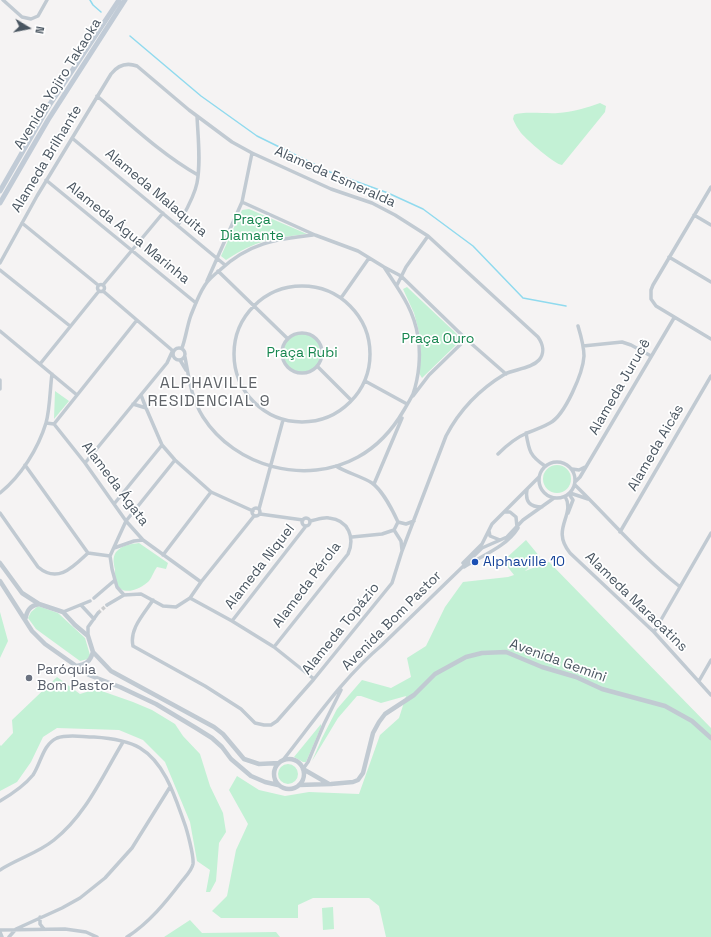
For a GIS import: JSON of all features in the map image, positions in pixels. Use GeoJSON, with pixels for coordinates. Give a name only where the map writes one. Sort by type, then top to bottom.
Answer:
{"type":"FeatureCollection","features":[{"type":"Feature","properties":{"kind":"main road","name":"Avenida Yojiro Takaoka"},"geometry":{"type":"LineString","coordinates":[[0,191],[50,104],[118,0]]}},
{"type":"Feature","properties":{"kind":"main road","name":"Avenida Yojiro Takaoka"},"geometry":{"type":"LineString","coordinates":[[0,202],[48,120],[125,0]]}},
{"type":"Feature","properties":{"kind":"street"},"geometry":{"type":"LineString","coordinates":[[3,0],[22,17],[31,19],[38,16],[47,0]]}},
{"type":"Feature","properties":{"kind":"street","name":"Alameda Esmeralda"},"geometry":{"type":"LineString","coordinates":[[116,68],[121,64],[137,66],[197,116],[232,142],[252,153],[331,189],[372,203],[395,215],[428,236],[538,337],[542,345],[542,354]]}},
{"type":"Feature","properties":{"kind":"street","name":"Alameda Brilhante"},"geometry":{"type":"LineString","coordinates":[[0,263],[46,180],[97,96],[116,68]]}},
{"type":"Feature","properties":{"kind":"street"},"geometry":{"type":"LineString","coordinates":[[97,96],[169,155],[198,175]]}},
{"type":"Feature","properties":{"kind":"street"},"geometry":{"type":"LineString","coordinates":[[178,225],[194,192],[198,175],[199,162],[197,116]]}},
{"type":"Feature","properties":{"kind":"street","name":"Alameda Malaquita"},"geometry":{"type":"LineString","coordinates":[[72,138],[226,265]]}},
{"type":"Feature","properties":{"kind":"street"},"geometry":{"type":"LineString","coordinates":[[252,153],[242,202],[196,303],[190,318],[183,349],[196,404],[212,429],[226,442],[240,453],[271,467],[287,470],[317,470],[336,466],[358,457],[372,448],[393,428],[412,395],[417,375],[419,353],[418,338],[410,310],[404,296],[384,268]]}},
{"type":"Feature","properties":{"kind":"street","name":"Alameda Água Marinha"},"geometry":{"type":"LineString","coordinates":[[46,180],[196,303]]}},
{"type":"Feature","properties":{"kind":"street"},"geometry":{"type":"LineString","coordinates":[[711,187],[651,290],[651,299],[656,306],[711,339]]}},
{"type":"Feature","properties":{"kind":"street"},"geometry":{"type":"LineString","coordinates":[[242,202],[315,235],[348,246],[384,268],[401,276],[506,374]]}},
{"type":"Feature","properties":{"kind":"street"},"geometry":{"type":"LineString","coordinates":[[40,364],[70,326],[105,288],[103,285],[163,213]]}},
{"type":"Feature","properties":{"kind":"street"},"geometry":{"type":"LineString","coordinates":[[694,215],[711,225]]}},
{"type":"Feature","properties":{"kind":"street"},"geometry":{"type":"LineString","coordinates":[[22,223],[98,285],[97,288],[138,320],[173,352],[173,356],[187,371]]}},
{"type":"Feature","properties":{"kind":"street"},"geometry":{"type":"LineString","coordinates":[[206,283],[226,265],[261,244],[276,240],[315,235]]}},
{"type":"Feature","properties":{"kind":"street"},"geometry":{"type":"LineString","coordinates":[[397,285],[401,276],[428,236]]}},
{"type":"Feature","properties":{"kind":"street"},"geometry":{"type":"LineString","coordinates":[[669,257],[711,282]]}},
{"type":"Feature","properties":{"kind":"street"},"geometry":{"type":"LineString","coordinates":[[341,298],[369,258]]}},
{"type":"Feature","properties":{"kind":"street"},"geometry":{"type":"LineString","coordinates":[[0,270],[70,326]]}},
{"type":"Feature","properties":{"kind":"street"},"geometry":{"type":"LineString","coordinates":[[218,272],[288,339]]}},
{"type":"Feature","properties":{"kind":"street"},"geometry":{"type":"LineString","coordinates":[[98,285],[103,285]]}},
{"type":"Feature","properties":{"kind":"street"},"geometry":{"type":"LineString","coordinates":[[303,287],[317,288],[331,292],[341,298],[359,316],[369,340],[369,367],[365,381],[351,400],[342,409],[325,418],[305,422],[283,420],[261,408],[252,399],[238,375],[234,350],[237,335],[243,320],[253,305],[278,291],[303,287]]}},
{"type":"Feature","properties":{"kind":"street","name":"Alameda Jurucê"},"geometry":{"type":"LineString","coordinates":[[576,481],[580,477],[674,318]]}},
{"type":"Feature","properties":{"kind":"street"},"geometry":{"type":"LineString","coordinates":[[46,423],[54,424],[138,320]]}},
{"type":"Feature","properties":{"kind":"street"},"geometry":{"type":"LineString","coordinates":[[498,454],[508,444],[526,433],[549,424],[558,417],[580,377],[584,357],[578,326]]}},
{"type":"Feature","properties":{"kind":"street"},"geometry":{"type":"LineString","coordinates":[[1,333],[77,395]]}},
{"type":"Feature","properties":{"kind":"street"},"geometry":{"type":"LineString","coordinates":[[299,333],[306,333],[316,339],[322,350],[322,356],[317,366],[306,372],[295,371],[290,368],[286,364],[282,354],[285,343],[288,339],[299,333]]}},
{"type":"Feature","properties":{"kind":"street"},"geometry":{"type":"LineString","coordinates":[[374,484],[407,404],[433,371],[466,338]]}},
{"type":"Feature","properties":{"kind":"street"},"geometry":{"type":"LineString","coordinates":[[583,346],[622,342],[631,345],[651,356]]}},
{"type":"Feature","properties":{"kind":"street"},"geometry":{"type":"LineString","coordinates":[[85,463],[167,363],[173,352],[178,347],[183,349]]}},
{"type":"Feature","properties":{"kind":"street","name":"Alameda Topázio"},"geometry":{"type":"LineString","coordinates":[[153,600],[133,630],[133,646],[205,686],[241,709],[255,723],[271,725],[277,721],[314,679],[392,583],[402,551],[403,542],[414,521],[446,436],[454,422],[475,398],[506,374],[537,362],[542,354]]}},
{"type":"Feature","properties":{"kind":"street"},"geometry":{"type":"LineString","coordinates":[[167,363],[185,357]]}},
{"type":"Feature","properties":{"kind":"street"},"geometry":{"type":"LineString","coordinates":[[317,366],[351,400]]}},
{"type":"Feature","properties":{"kind":"street"},"geometry":{"type":"LineString","coordinates":[[0,493],[11,483],[34,451],[46,423],[52,374]]}},
{"type":"Feature","properties":{"kind":"street","name":"Alameda Aicás"},"geometry":{"type":"LineString","coordinates":[[620,532],[711,376]]}},
{"type":"Feature","properties":{"kind":"street"},"geometry":{"type":"LineString","coordinates":[[0,380],[0,389]]}},
{"type":"Feature","properties":{"kind":"street"},"geometry":{"type":"LineString","coordinates":[[365,381],[407,404]]}},
{"type":"Feature","properties":{"kind":"street"},"geometry":{"type":"LineString","coordinates":[[141,395],[162,445],[175,460],[210,492],[252,511],[254,516]]}},
{"type":"Feature","properties":{"kind":"street"},"geometry":{"type":"LineString","coordinates":[[134,404],[146,408]]}},
{"type":"Feature","properties":{"kind":"street"},"geometry":{"type":"LineString","coordinates":[[260,514],[259,509],[283,420]]}},
{"type":"Feature","properties":{"kind":"street","name":"Alameda Ágata"},"geometry":{"type":"LineString","coordinates":[[54,424],[85,463],[126,522],[143,540],[201,582]]}},
{"type":"Feature","properties":{"kind":"street"},"geometry":{"type":"LineString","coordinates":[[526,433],[529,451],[536,460],[545,466]]}},
{"type":"Feature","properties":{"kind":"street"},"geometry":{"type":"LineString","coordinates":[[385,435],[392,440]]}},
{"type":"Feature","properties":{"kind":"street"},"geometry":{"type":"LineString","coordinates":[[114,504],[162,445]]}},
{"type":"Feature","properties":{"kind":"street"},"geometry":{"type":"LineString","coordinates":[[125,595],[117,587],[110,556],[126,522],[175,460]]}},
{"type":"Feature","properties":{"kind":"street"},"geometry":{"type":"LineString","coordinates":[[572,469],[576,481],[575,486],[568,494],[560,498],[554,498],[544,492],[539,483],[539,477],[545,466],[559,462],[564,463],[572,469],[579,470],[585,467]]}},
{"type":"Feature","properties":{"kind":"street"},"geometry":{"type":"LineString","coordinates":[[25,465],[88,553]]}},
{"type":"Feature","properties":{"kind":"street"},"geometry":{"type":"LineString","coordinates":[[336,466],[374,484],[389,504],[398,522],[406,524],[414,521]]}},
{"type":"Feature","properties":{"kind":"street","name":"Avenida Bom Pastor"},"geometry":{"type":"LineString","coordinates":[[456,572],[467,558],[486,539],[489,527],[539,477]]}},
{"type":"Feature","properties":{"kind":"street"},"geometry":{"type":"LineString","coordinates":[[575,486],[620,532],[663,573],[679,586]]}},
{"type":"Feature","properties":{"kind":"street"},"geometry":{"type":"LineString","coordinates":[[527,489],[526,496],[528,503],[532,506],[542,506]]}},
{"type":"Feature","properties":{"kind":"street"},"geometry":{"type":"LineString","coordinates":[[163,555],[210,492]]}},
{"type":"Feature","properties":{"kind":"street"},"geometry":{"type":"LineString","coordinates":[[568,494],[589,499]]}},
{"type":"Feature","properties":{"kind":"street","name":"Alameda Maracatins"},"geometry":{"type":"LineString","coordinates":[[568,494],[568,502],[562,531],[564,545],[570,553],[654,632],[711,695]]}},
{"type":"Feature","properties":{"kind":"street","name":"Avenida Bom Pastor"},"geometry":{"type":"LineString","coordinates":[[281,762],[343,685],[367,658],[482,548],[507,537],[523,520],[554,498]]}},
{"type":"Feature","properties":{"kind":"street"},"geometry":{"type":"LineString","coordinates":[[252,511],[255,508],[259,509]]}},
{"type":"Feature","properties":{"kind":"street"},"geometry":{"type":"LineString","coordinates":[[504,512],[510,512],[516,517],[517,527]]}},
{"type":"Feature","properties":{"kind":"street"},"geometry":{"type":"LineString","coordinates":[[0,513],[38,567],[45,573],[55,575],[65,571],[88,553],[110,556]]}},
{"type":"Feature","properties":{"kind":"street"},"geometry":{"type":"LineString","coordinates":[[107,605],[125,595],[141,594],[163,606],[176,607],[190,598],[254,516],[258,516],[260,514],[303,520],[306,518],[310,521],[309,525],[306,526],[303,524],[303,520]]}},
{"type":"Feature","properties":{"kind":"street","name":"Alameda Pérola"},"geometry":{"type":"LineString","coordinates":[[274,647],[348,554],[351,548],[352,537],[344,525],[335,519],[329,518],[310,521]]}},
{"type":"Feature","properties":{"kind":"street","name":"Avenida Bom Pastor"},"geometry":{"type":"LineString","coordinates":[[456,572],[497,548],[509,539],[523,520]]}},
{"type":"Feature","properties":{"kind":"street"},"geometry":{"type":"LineString","coordinates":[[352,537],[382,534],[394,530],[398,522]]}},
{"type":"Feature","properties":{"kind":"street"},"geometry":{"type":"LineString","coordinates":[[406,524],[410,530]]}},
{"type":"Feature","properties":{"kind":"street","name":"Alameda Niquel"},"geometry":{"type":"LineString","coordinates":[[232,621],[306,526]]}},
{"type":"Feature","properties":{"kind":"street"},"geometry":{"type":"LineString","coordinates":[[489,527],[490,536],[501,540]]}},
{"type":"Feature","properties":{"kind":"street"},"geometry":{"type":"LineString","coordinates":[[394,530],[403,542]]}},
{"type":"Feature","properties":{"kind":"street"},"geometry":{"type":"LineString","coordinates":[[654,632],[711,532]]}},
{"type":"Feature","properties":{"kind":"street"},"geometry":{"type":"LineString","coordinates":[[114,548],[134,541],[143,540]]}},
{"type":"Feature","properties":{"kind":"street"},"geometry":{"type":"LineString","coordinates":[[0,563],[22,593],[39,604],[62,612],[88,636]]}},
{"type":"Feature","properties":{"kind":"street"},"geometry":{"type":"LineString","coordinates":[[94,598],[115,580]]}},
{"type":"Feature","properties":{"kind":"street"},"geometry":{"type":"LineString","coordinates":[[0,581],[32,631],[40,639],[88,674],[156,704],[212,738],[232,759],[252,776],[264,782],[278,785],[286,789],[292,789],[299,785],[303,780],[303,769]]}},
{"type":"Feature","properties":{"kind":"street"},"geometry":{"type":"LineString","coordinates":[[190,598],[232,621],[274,647],[314,679]]}},
{"type":"Feature","properties":{"kind":"street"},"geometry":{"type":"LineString","coordinates":[[62,612],[90,601]]}},
{"type":"Feature","properties":{"kind":"street"},"geometry":{"type":"LineString","coordinates":[[25,620],[30,608],[39,604]]}},
{"type":"Feature","properties":{"kind":"street"},"geometry":{"type":"LineString","coordinates":[[81,604],[94,619]]}},
{"type":"Feature","properties":{"kind":"street"},"geometry":{"type":"LineString","coordinates":[[98,613],[88,627],[88,636],[93,652],[111,671],[214,727],[223,734],[244,758],[259,764],[292,760],[297,762],[303,769],[331,784]]}},
{"type":"Feature","properties":{"kind":"street","name":"Avenida Gemini"},"geometry":{"type":"LineString","coordinates":[[299,785],[331,784],[355,781],[361,776],[365,768],[373,733],[385,714],[414,695],[435,674],[466,657],[499,651],[506,652],[542,667],[576,677],[602,689],[665,706],[692,721],[711,738]]}},
{"type":"Feature","properties":{"kind":"street"},"geometry":{"type":"LineString","coordinates":[[77,666],[85,664],[89,661],[93,652]]}},
{"type":"Feature","properties":{"kind":"street"},"geometry":{"type":"LineString","coordinates":[[699,681],[711,660]]}},
{"type":"Feature","properties":{"kind":"street","name":"Avenida Bom Pastor"},"geometry":{"type":"LineString","coordinates":[[303,769],[308,762],[343,685]]}},
{"type":"Feature","properties":{"kind":"street"},"geometry":{"type":"LineString","coordinates":[[0,801],[12,794],[28,780],[38,767],[48,745],[58,738],[66,736],[111,738],[140,748],[151,757],[161,769],[177,802],[186,827],[193,863],[191,870],[165,903],[146,923],[127,937]]}},
{"type":"Feature","properties":{"kind":"street"},"geometry":{"type":"LineString","coordinates":[[0,870],[54,841],[64,831],[83,809],[123,742]]}},
{"type":"Feature","properties":{"kind":"street"},"geometry":{"type":"LineString","coordinates":[[278,785],[274,776],[276,766],[281,762]]}},
{"type":"Feature","properties":{"kind":"street"},"geometry":{"type":"LineString","coordinates":[[9,937],[16,929],[80,898],[105,878],[132,848],[170,788]]}},
{"type":"Feature","properties":{"kind":"street"},"geometry":{"type":"LineString","coordinates":[[40,917],[40,924],[44,929]]}},
{"type":"Feature","properties":{"kind":"street"},"geometry":{"type":"LineString","coordinates":[[2,937],[0,931],[16,929],[44,929],[78,930],[97,937]]}},
{"type":"Feature","properties":{"kind":"green space"},"geometry":{"type":"Polygon","coordinates":[[[600,103],[606,106],[605,112],[562,165],[558,164],[547,156],[529,141],[520,131],[513,119],[514,115],[518,114],[553,113],[579,110],[600,103]]]}},
{"type":"Feature","properties":{"kind":"green space","name":"Praça Diamante"},"geometry":{"type":"Polygon","coordinates":[[[249,209],[307,234],[265,241],[247,248],[226,260],[221,256],[242,210],[249,209]]]}},
{"type":"Feature","properties":{"kind":"green space","name":"Praça Ouro"},"geometry":{"type":"Polygon","coordinates":[[[407,287],[459,336],[458,343],[422,378],[419,373],[421,350],[419,332],[414,313],[403,289],[407,287]]]}},
{"type":"Feature","properties":{"kind":"green space","name":"Praça Rubi"},"geometry":{"type":"Polygon","coordinates":[[[302,334],[312,337],[318,343],[321,353],[318,363],[312,369],[302,372],[292,369],[286,363],[283,353],[286,343],[292,337],[302,334]]]}},
{"type":"Feature","properties":{"kind":"green space"},"geometry":{"type":"Polygon","coordinates":[[[55,391],[69,401],[54,419],[55,391]]]}},
{"type":"Feature","properties":{"kind":"green space"},"geometry":{"type":"Polygon","coordinates":[[[557,465],[567,469],[571,479],[567,489],[557,493],[547,489],[543,479],[547,469],[557,465]]]}},
{"type":"Feature","properties":{"kind":"green space"},"geometry":{"type":"Polygon","coordinates":[[[526,540],[540,557],[525,571],[549,562],[711,728],[711,937],[386,937],[379,906],[369,898],[313,898],[298,905],[298,918],[221,918],[212,911],[227,896],[236,850],[248,824],[229,790],[237,776],[259,790],[285,796],[309,792],[359,794],[380,735],[399,718],[406,696],[381,703],[357,696],[338,718],[312,761],[337,709],[362,680],[391,688],[411,677],[407,658],[426,646],[445,607],[463,582],[514,575],[503,561],[526,540]]]}},
{"type":"Feature","properties":{"kind":"green space"},"geometry":{"type":"Polygon","coordinates":[[[139,543],[168,563],[166,569],[157,567],[149,581],[141,587],[127,591],[122,590],[116,582],[114,556],[118,550],[124,546],[139,543]]]}},
{"type":"Feature","properties":{"kind":"green space"},"geometry":{"type":"Polygon","coordinates":[[[38,606],[58,613],[85,638],[90,655],[88,659],[80,661],[36,629],[28,618],[31,612],[38,606]]]}},
{"type":"Feature","properties":{"kind":"green space"},"geometry":{"type":"Polygon","coordinates":[[[0,612],[8,641],[0,658],[0,612]]]}},
{"type":"Feature","properties":{"kind":"green space"},"geometry":{"type":"Polygon","coordinates":[[[57,677],[80,694],[96,689],[152,710],[175,724],[183,736],[200,754],[210,786],[223,813],[226,832],[219,843],[216,881],[210,892],[206,892],[210,870],[197,861],[190,822],[165,762],[143,740],[119,730],[57,728],[43,737],[31,762],[17,782],[0,791],[0,745],[1,746],[13,733],[12,720],[57,677]]]}},
{"type":"Feature","properties":{"kind":"green space"},"geometry":{"type":"Polygon","coordinates":[[[321,724],[306,762],[294,757],[321,724]]]}},
{"type":"Feature","properties":{"kind":"green space"},"geometry":{"type":"Polygon","coordinates":[[[284,764],[292,764],[298,770],[298,778],[292,784],[284,784],[278,778],[278,770],[284,764]]]}},
{"type":"Feature","properties":{"kind":"green space"},"geometry":{"type":"Polygon","coordinates":[[[333,907],[334,929],[323,930],[322,908],[333,907]]]}},
{"type":"Feature","properties":{"kind":"green space"},"geometry":{"type":"Polygon","coordinates":[[[190,920],[202,933],[276,932],[280,937],[164,937],[190,920]]]}},
{"type":"Feature","properties":{"kind":"waterway"},"geometry":{"type":"LineString","coordinates":[[90,0],[101,12]]}},
{"type":"Feature","properties":{"kind":"waterway"},"geometry":{"type":"LineString","coordinates":[[130,36],[201,96],[257,136],[330,172],[388,193],[423,209],[473,246],[523,298],[566,306]]}},
{"type":"Feature","properties":{"kind":"tunnel"},"geometry":{"type":"LineString","coordinates":[[98,613],[107,605]]}},
{"type":"Feature","properties":{"kind":"place","name":"Alphaville 10"},"geometry":{"type":"Point","coordinates":[475,562]}},
{"type":"Feature","properties":{"kind":"place","name":"Paróquia Bom Pastor"},"geometry":{"type":"Point","coordinates":[29,678]}},
{"type":"Feature","properties":{"kind":"district","name":"ALPHAVILLE RESIDENCIAL 9"},"geometry":{"type":"Point","coordinates":[209,393]}}]}
